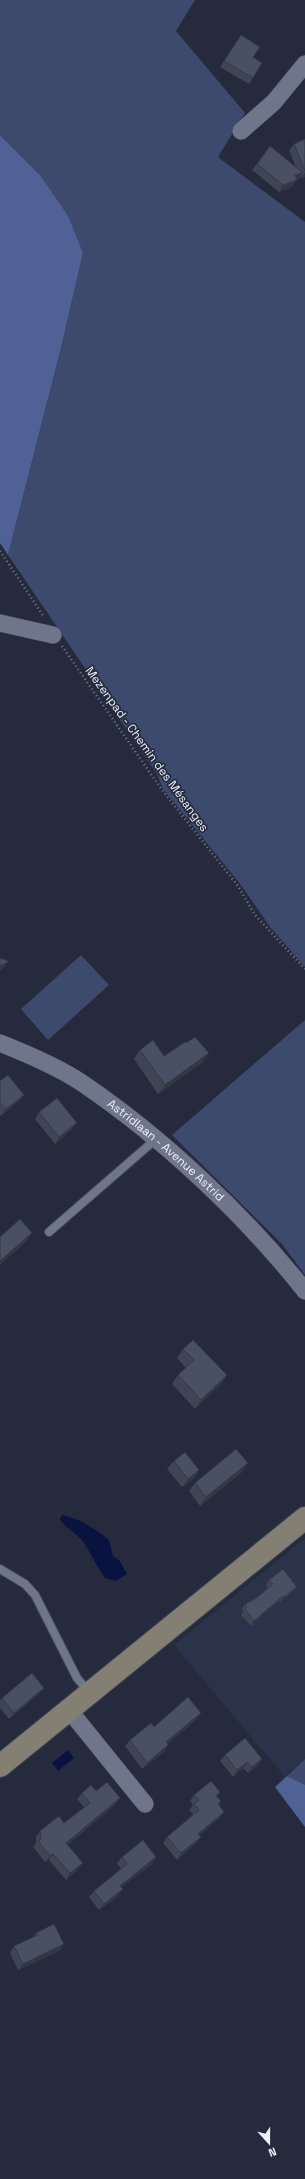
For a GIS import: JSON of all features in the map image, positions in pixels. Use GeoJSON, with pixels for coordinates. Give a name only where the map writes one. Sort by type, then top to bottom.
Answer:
{"type":"FeatureCollection","features":[{"type":"Feature","properties":{"kind":"street"},"geometry":{"type":"LineString","coordinates":[[241,132],[274,102],[305,64]]}},
{"type":"Feature","properties":{"kind":"street"},"geometry":{"type":"LineString","coordinates":[[0,623],[53,635]]}},
{"type":"Feature","properties":{"kind":"street","name":"Astridlaan - Avenue Astrid"},"geometry":{"type":"LineString","coordinates":[[0,1043],[80,1082],[144,1128],[197,1176],[278,1256],[305,1292]]}},
{"type":"Feature","properties":{"kind":"street"},"geometry":{"type":"LineString","coordinates":[[0,1766],[305,1518]]}},
{"type":"Feature","properties":{"kind":"street"},"geometry":{"type":"LineString","coordinates":[[69,1710],[145,1804]]}},
{"type":"Feature","properties":{"kind":"lane"},"geometry":{"type":"LineString","coordinates":[[49,1232],[156,1139]]}},
{"type":"Feature","properties":{"kind":"lane"},"geometry":{"type":"LineString","coordinates":[[0,1569],[25,1584],[35,1596],[77,1678],[90,1693]]}},
{"type":"Feature","properties":{"kind":"path","name":"Mezenpad - Chemin des Mésanges"},"geometry":{"type":"LineString","coordinates":[[0,551],[51,626],[53,635],[162,790],[238,886],[255,915],[305,969]]}},
{"type":"Feature","properties":{"kind":"shaded area"},"geometry":{"type":"Polygon","coordinates":[[[0,0],[195,0],[176,31],[245,113],[218,157],[305,222],[305,967],[270,927],[241,885],[163,789],[157,774],[8,555],[61,348],[83,253],[40,175],[0,135],[0,0]]]}},
{"type":"Feature","properties":{"kind":"shaded area"},"geometry":{"type":"Polygon","coordinates":[[[0,135],[40,175],[68,216],[83,253],[61,348],[8,555],[0,543],[0,135]]]}},
{"type":"Feature","properties":{"kind":"shaded area"},"geometry":{"type":"Polygon","coordinates":[[[81,955],[109,985],[48,1040],[21,1009],[81,955]]]}},
{"type":"Feature","properties":{"kind":"shaded area"},"geometry":{"type":"Polygon","coordinates":[[[305,1020],[305,1275],[282,1244],[172,1135],[305,1020]]]}},
{"type":"Feature","properties":{"kind":"shaded area"},"geometry":{"type":"Polygon","coordinates":[[[62,1515],[87,1524],[109,1540],[113,1556],[120,1561],[127,1574],[116,1581],[105,1578],[84,1543],[78,1536],[65,1526],[60,1519],[62,1515]]]}},
{"type":"Feature","properties":{"kind":"shaded area"},"geometry":{"type":"Polygon","coordinates":[[[305,1538],[305,1759],[285,1777],[178,1650],[175,1644],[305,1538]]]}},
{"type":"Feature","properties":{"kind":"shaded area"},"geometry":{"type":"Polygon","coordinates":[[[68,1750],[74,1758],[58,1771],[52,1763],[68,1750]]]}},
{"type":"Feature","properties":{"kind":"shaded area"},"geometry":{"type":"Polygon","coordinates":[[[305,1759],[305,1786],[287,1776],[305,1759]]]}},
{"type":"Feature","properties":{"kind":"shaded area"},"geometry":{"type":"Polygon","coordinates":[[[287,1776],[305,1785],[305,1827],[275,1787],[287,1776]]]}},
{"type":"Feature","properties":{"kind":"building"},"geometry":{"type":"Polygon","coordinates":[[[241,35],[260,47],[253,57],[262,63],[253,78],[224,61],[241,35]]]}},
{"type":"Feature","properties":{"kind":"building"},"geometry":{"type":"Polygon","coordinates":[[[305,139],[305,171],[294,144],[305,139]]]}},
{"type":"Feature","properties":{"kind":"building"},"geometry":{"type":"Polygon","coordinates":[[[270,146],[303,173],[295,175],[297,180],[283,185],[257,164],[270,146]]]}},
{"type":"Feature","properties":{"kind":"building"},"geometry":{"type":"Polygon","coordinates":[[[0,958],[9,961],[0,966],[0,958]]]}},
{"type":"Feature","properties":{"kind":"building"},"geometry":{"type":"Polygon","coordinates":[[[195,1037],[209,1053],[165,1085],[140,1050],[153,1040],[164,1056],[195,1037]]]}},
{"type":"Feature","properties":{"kind":"building"},"geometry":{"type":"Polygon","coordinates":[[[8,1075],[24,1095],[6,1109],[0,1103],[0,1081],[8,1075]]]}},
{"type":"Feature","properties":{"kind":"building"},"geometry":{"type":"Polygon","coordinates":[[[57,1098],[77,1123],[59,1137],[39,1112],[57,1098]]]}},
{"type":"Feature","properties":{"kind":"building"},"geometry":{"type":"Polygon","coordinates":[[[20,1219],[32,1233],[0,1261],[0,1237],[20,1219]]]}},
{"type":"Feature","properties":{"kind":"building"},"geometry":{"type":"Polygon","coordinates":[[[193,1340],[227,1375],[201,1400],[178,1375],[194,1360],[183,1349],[193,1340]]]}},
{"type":"Feature","properties":{"kind":"building"},"geometry":{"type":"Polygon","coordinates":[[[236,1449],[248,1463],[206,1497],[195,1483],[236,1449]]]}},
{"type":"Feature","properties":{"kind":"building"},"geometry":{"type":"Polygon","coordinates":[[[185,1452],[199,1470],[188,1479],[174,1461],[185,1452]]]}},
{"type":"Feature","properties":{"kind":"building"},"geometry":{"type":"Polygon","coordinates":[[[283,1569],[297,1587],[284,1597],[283,1596],[254,1621],[245,1609],[247,1607],[245,1604],[255,1599],[273,1584],[269,1580],[283,1569]]]}},
{"type":"Feature","properties":{"kind":"building"},"geometry":{"type":"Polygon","coordinates":[[[32,1673],[44,1688],[14,1713],[2,1698],[32,1673]]]}},
{"type":"Feature","properties":{"kind":"building"},"geometry":{"type":"Polygon","coordinates":[[[188,1697],[201,1713],[166,1742],[168,1745],[147,1763],[130,1740],[151,1723],[154,1727],[188,1697]]]}},
{"type":"Feature","properties":{"kind":"building"},"geometry":{"type":"Polygon","coordinates":[[[245,1738],[262,1759],[252,1767],[248,1762],[237,1770],[225,1755],[245,1738]]]}},
{"type":"Feature","properties":{"kind":"building"},"geometry":{"type":"Polygon","coordinates":[[[211,1781],[220,1792],[216,1796],[221,1801],[218,1804],[224,1812],[198,1834],[201,1837],[181,1853],[167,1837],[199,1810],[194,1804],[199,1800],[194,1795],[211,1781]]]}},
{"type":"Feature","properties":{"kind":"building"},"geometry":{"type":"Polygon","coordinates":[[[107,1782],[120,1798],[66,1843],[83,1863],[70,1873],[53,1854],[50,1856],[38,1841],[41,1839],[40,1831],[59,1816],[64,1823],[90,1803],[82,1793],[91,1785],[96,1791],[107,1782]]]}},
{"type":"Feature","properties":{"kind":"building"},"geometry":{"type":"Polygon","coordinates":[[[143,1840],[156,1857],[120,1886],[123,1889],[104,1904],[94,1891],[127,1864],[122,1857],[143,1840]]]}},
{"type":"Feature","properties":{"kind":"building"},"geometry":{"type":"Polygon","coordinates":[[[54,1924],[64,1944],[23,1964],[14,1946],[38,1935],[36,1933],[54,1924]]]}}]}
